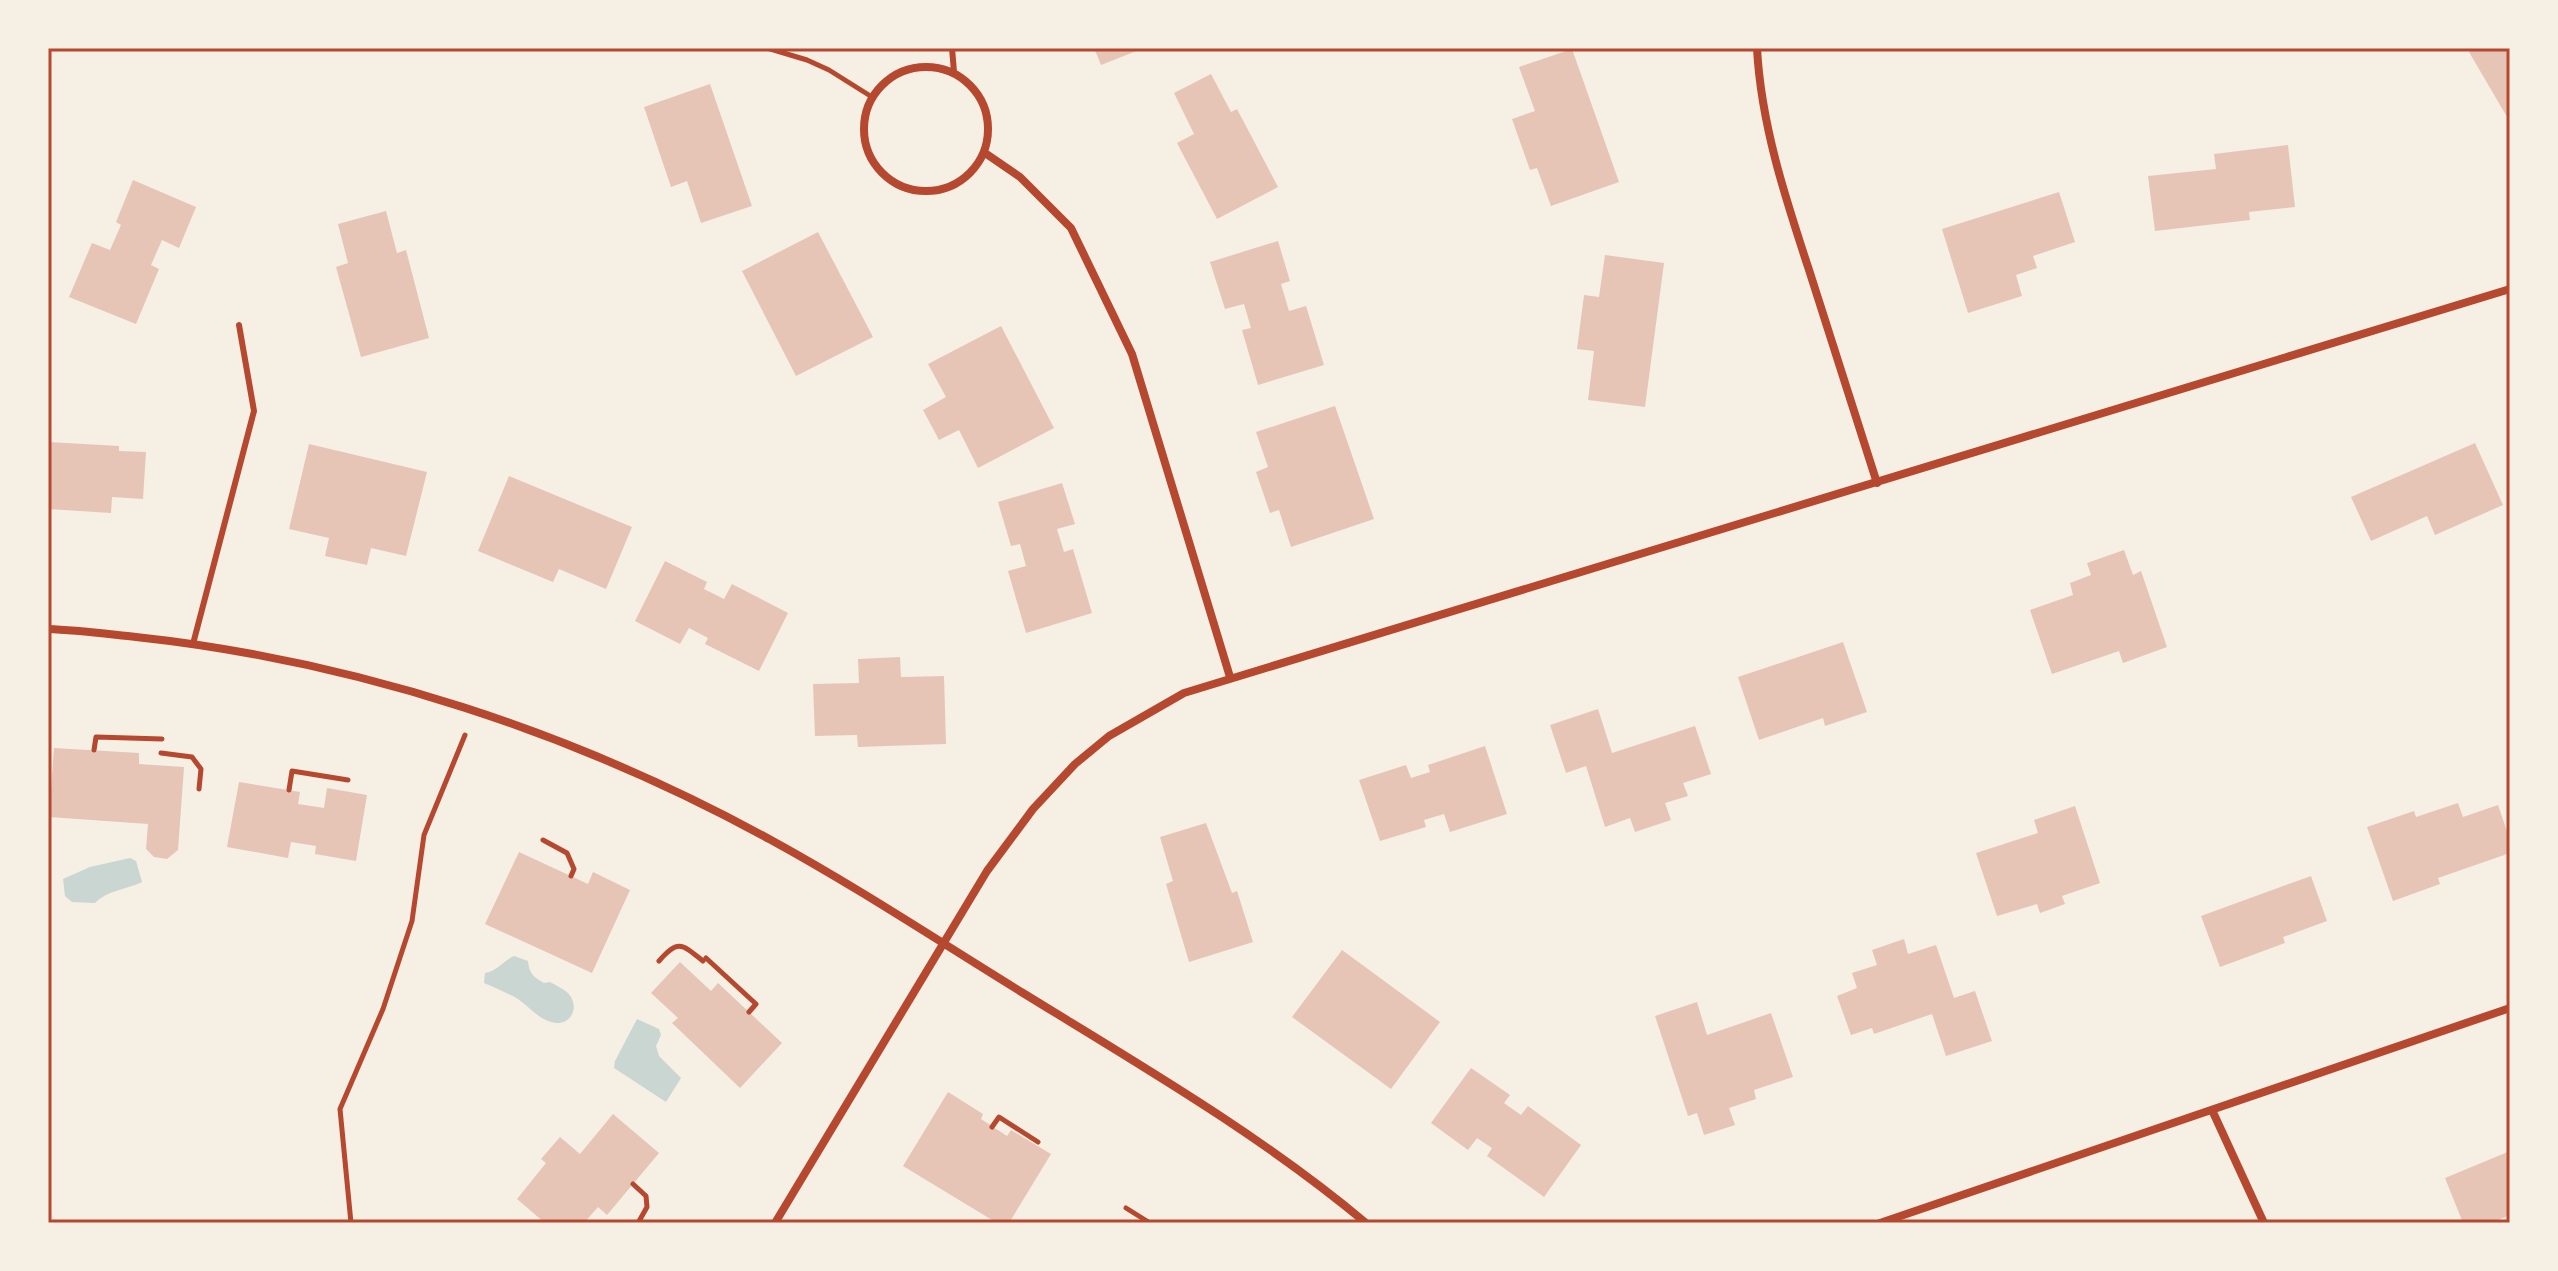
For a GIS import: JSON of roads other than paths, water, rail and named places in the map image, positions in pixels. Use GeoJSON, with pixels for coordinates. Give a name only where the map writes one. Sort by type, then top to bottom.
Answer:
{"type":"FeatureCollection","features":[{"type":"Feature","properties":{"kind":"street"},"geometry":{"type":"LineString","coordinates":[[1757,48],[1759,82],[1773,150],[1877,483]]}},
{"type":"Feature","properties":{"kind":"street"},"geometry":{"type":"LineString","coordinates":[[932,66],[954,72],[973,86],[985,106],[990,129],[985,153],[973,172],[954,186],[932,192],[909,190],[889,180],[873,163],[865,141],[864,118],[872,97],[887,79],[908,68],[932,66]]}},
{"type":"Feature","properties":{"kind":"street"},"geometry":{"type":"LineString","coordinates":[[985,153],[1020,177],[1071,228],[1132,354],[1230,677]]}},
{"type":"Feature","properties":{"kind":"street"},"geometry":{"type":"LineString","coordinates":[[775,1223],[987,871],[1033,809],[1075,764],[1109,736],[1184,693],[2510,289]]}},
{"type":"Feature","properties":{"kind":"street"},"geometry":{"type":"LineString","coordinates":[[48,629],[193,644],[292,661],[416,693],[574,747],[683,795],[771,840],[1136,1063],[1273,1152],[1366,1223]]}},
{"type":"Feature","properties":{"kind":"street"},"geometry":{"type":"LineString","coordinates":[[1880,1223],[2510,1008]]}},
{"type":"Feature","properties":{"kind":"street"},"geometry":{"type":"LineString","coordinates":[[2212,1110],[2264,1223]]}},
{"type":"Feature","properties":{"kind":"lane"},"geometry":{"type":"LineString","coordinates":[[952,48],[954,72]]}},
{"type":"Feature","properties":{"kind":"lane"},"geometry":{"type":"LineString","coordinates":[[193,644],[254,411],[239,325]]}}]}
